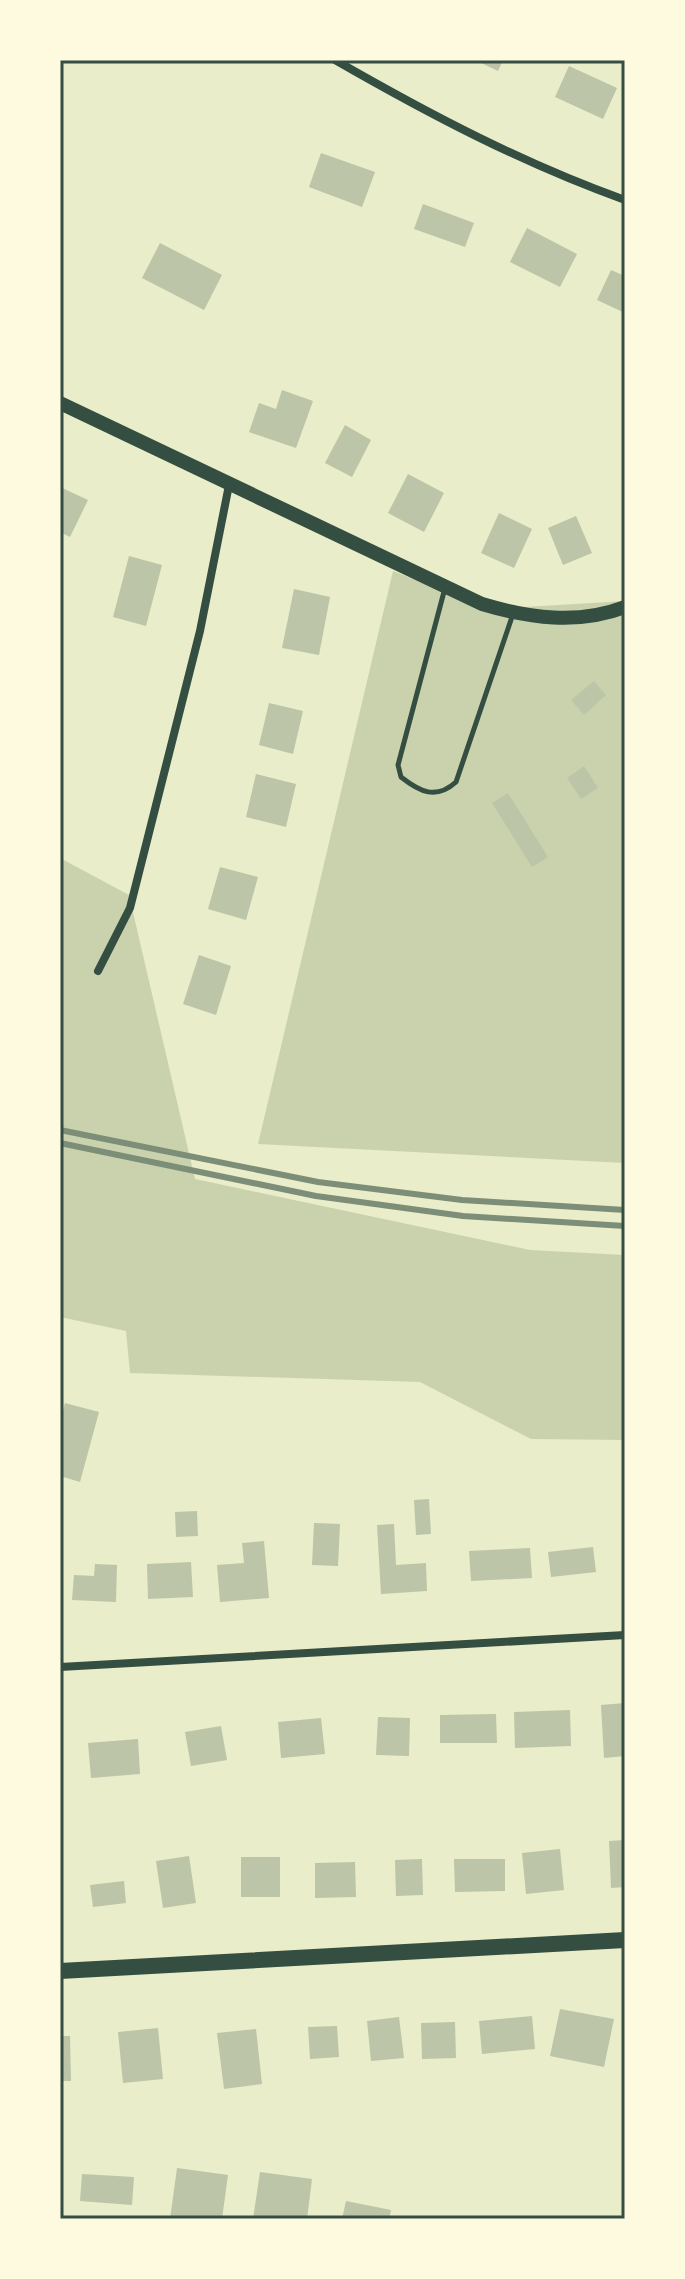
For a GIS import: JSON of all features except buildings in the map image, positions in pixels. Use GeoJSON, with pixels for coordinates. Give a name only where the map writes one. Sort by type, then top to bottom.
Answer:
{"type":"FeatureCollection","features":[{"type":"Feature","properties":{"kind":"main road"},"geometry":{"type":"LineString","coordinates":[[60,1971],[625,1940]]}},
{"type":"Feature","properties":{"kind":"street"},"geometry":{"type":"LineString","coordinates":[[335,60],[458,129],[547,172],[625,200]]}},
{"type":"Feature","properties":{"kind":"street"},"geometry":{"type":"LineString","coordinates":[[60,403],[446,587],[513,613],[547,618],[584,617],[625,607]]}},
{"type":"Feature","properties":{"kind":"street"},"geometry":{"type":"LineString","coordinates":[[98,971],[130,908],[200,631],[229,485]]}},
{"type":"Feature","properties":{"kind":"street"},"geometry":{"type":"LineString","coordinates":[[60,1667],[625,1635]]}},
{"type":"Feature","properties":{"kind":"lane"},"geometry":{"type":"LineString","coordinates":[[446,587],[398,765],[401,777],[429,794],[445,792],[456,782],[513,613]]}},
{"type":"Feature","properties":{"kind":"green space"},"geometry":{"type":"Polygon","coordinates":[[[393,571],[489,609],[625,601],[625,1163],[258,1144],[393,571]]]}},
{"type":"Feature","properties":{"kind":"green space"},"geometry":{"type":"Polygon","coordinates":[[[60,858],[129,895],[195,1179],[530,1250],[625,1255],[625,1440],[531,1439],[420,1382],[130,1373],[126,1331],[60,1317],[60,858]]]}},
{"type":"Feature","properties":{"kind":"railway"},"geometry":{"type":"LineString","coordinates":[[60,1130],[318,1182],[462,1200],[625,1210]]}},
{"type":"Feature","properties":{"kind":"railway"},"geometry":{"type":"LineString","coordinates":[[60,1143],[316,1196],[463,1216],[625,1226]]}}]}
